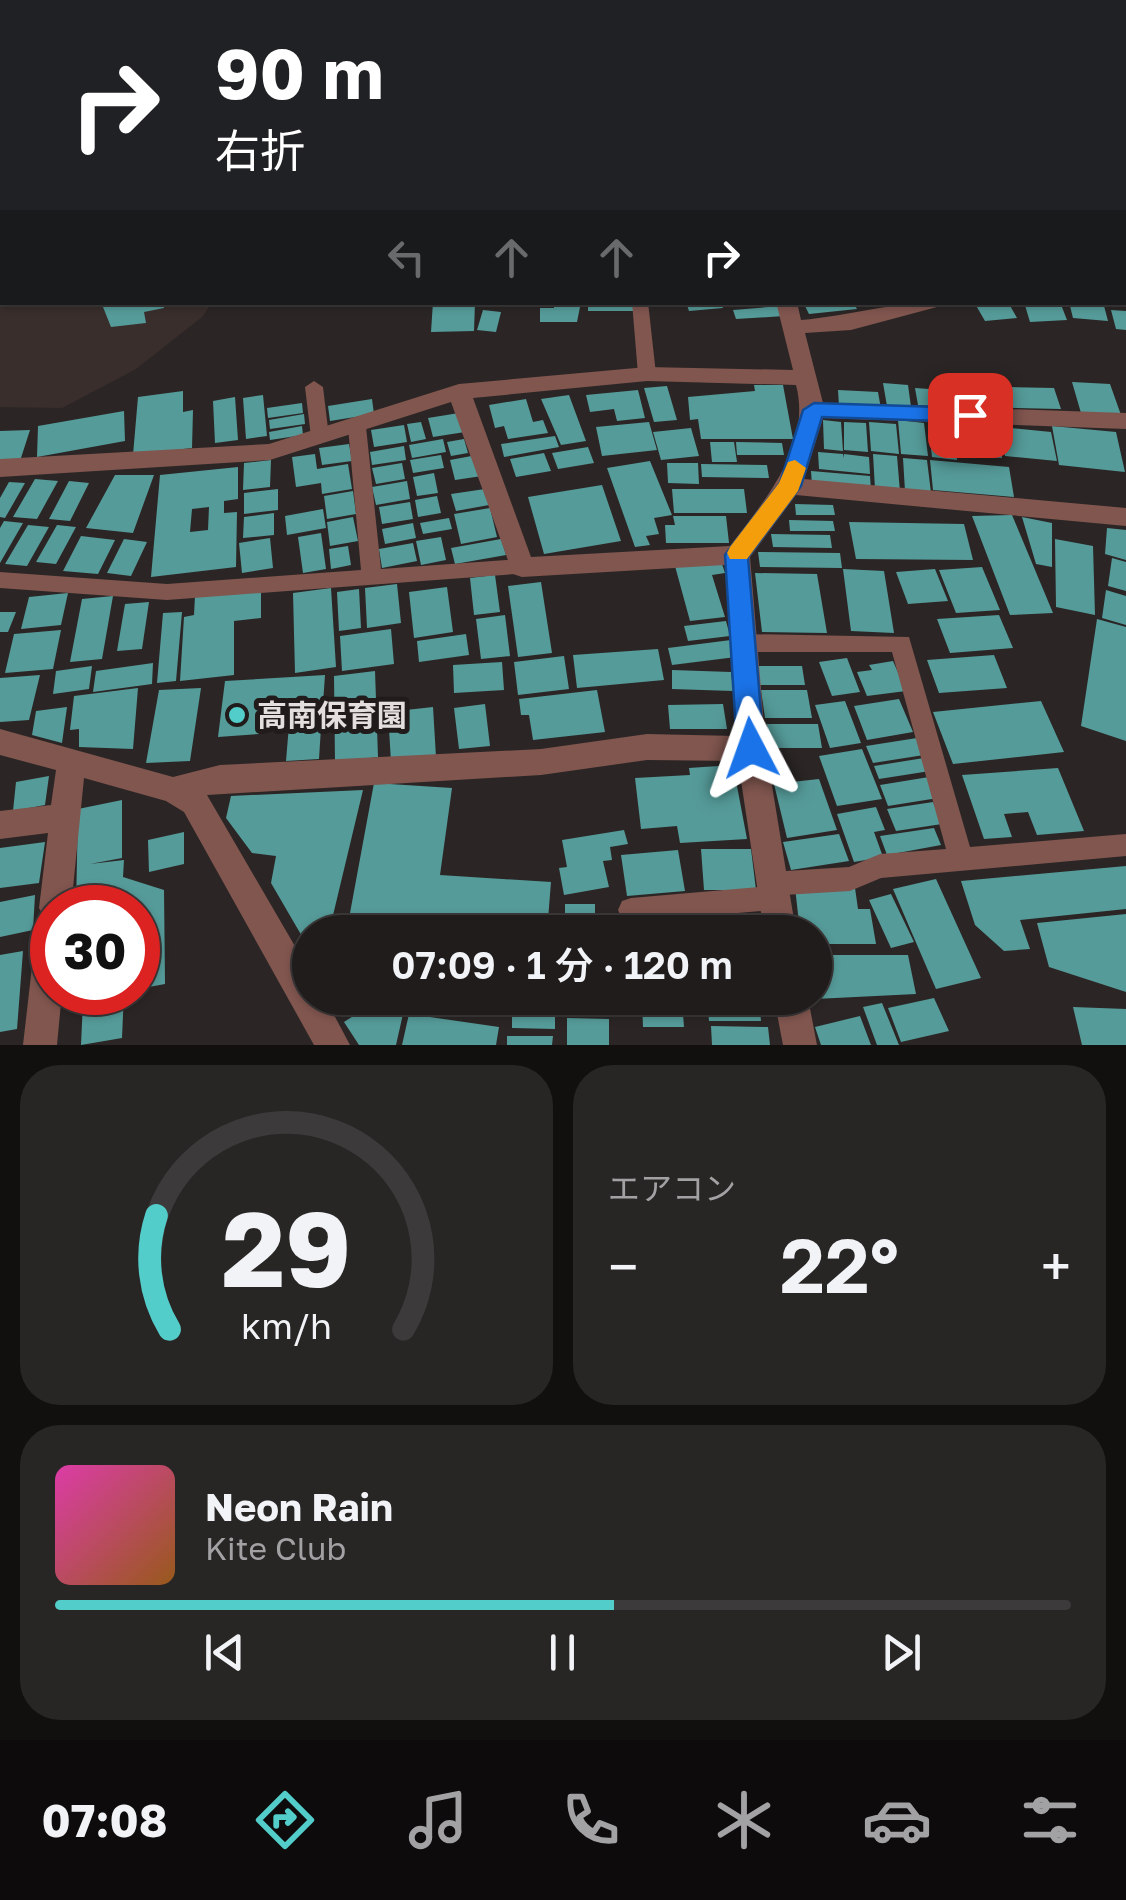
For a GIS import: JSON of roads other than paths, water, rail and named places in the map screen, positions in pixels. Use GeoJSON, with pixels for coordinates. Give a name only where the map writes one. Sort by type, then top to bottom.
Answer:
{"type":"FeatureCollection","features":[{"type":"Feature","properties":{"kind":"street"},"geometry":{"type":"LineString","coordinates":[[777,915],[751,748],[736,555],[790,486],[814,410],[787,305]]}},
{"type":"Feature","properties":{"kind":"street"},"geometry":{"type":"LineString","coordinates":[[795,327],[851,324],[919,305]]}},
{"type":"Feature","properties":{"kind":"street"},"geometry":{"type":"LineString","coordinates":[[0,468],[270,452],[459,392],[647,374],[807,378]]}},
{"type":"Feature","properties":{"kind":"street"},"geometry":{"type":"LineString","coordinates":[[459,392],[522,567],[736,555]]}},
{"type":"Feature","properties":{"kind":"street"},"geometry":{"type":"LineString","coordinates":[[814,410],[1126,421]]}},
{"type":"Feature","properties":{"kind":"street"},"geometry":{"type":"LineString","coordinates":[[790,486],[1126,517]]}},
{"type":"Feature","properties":{"kind":"street"},"geometry":{"type":"LineString","coordinates":[[0,742],[71,765],[173,790],[195,802],[333,1045]]}},
{"type":"Feature","properties":{"kind":"street"},"geometry":{"type":"LineString","coordinates":[[173,790],[220,778],[541,762],[647,747],[751,748]]}},
{"type":"Feature","properties":{"kind":"street"},"geometry":{"type":"LineString","coordinates":[[58,885],[71,765]]}},
{"type":"Feature","properties":{"kind":"street"},"geometry":{"type":"LineString","coordinates":[[0,826],[65,817]]}},
{"type":"Feature","properties":{"kind":"street"},"geometry":{"type":"LineString","coordinates":[[40,1045],[43,1015]]}},
{"type":"Feature","properties":{"kind":"street"},"geometry":{"type":"LineString","coordinates":[[794,1015],[800,1045]]}},
{"type":"Feature","properties":{"kind":"lane"},"geometry":{"type":"LineString","coordinates":[[640,305],[647,374]]}},
{"type":"Feature","properties":{"kind":"lane"},"geometry":{"type":"LineString","coordinates":[[314,387],[320,437]]}},
{"type":"Feature","properties":{"kind":"lane"},"geometry":{"type":"LineString","coordinates":[[356,427],[372,579]]}},
{"type":"Feature","properties":{"kind":"lane"},"geometry":{"type":"LineString","coordinates":[[0,580],[167,592],[522,567]]}},
{"type":"Feature","properties":{"kind":"lane"},"geometry":{"type":"LineString","coordinates":[[743,643],[900,643],[961,860]]}},
{"type":"Feature","properties":{"kind":"lane"},"geometry":{"type":"LineString","coordinates":[[631,910],[850,880],[880,866],[1126,845]]}},
{"type":"Feature","properties":{"kind":"place","name":"高南保育園"},"geometry":{"type":"Point","coordinates":[237,715]}}]}
